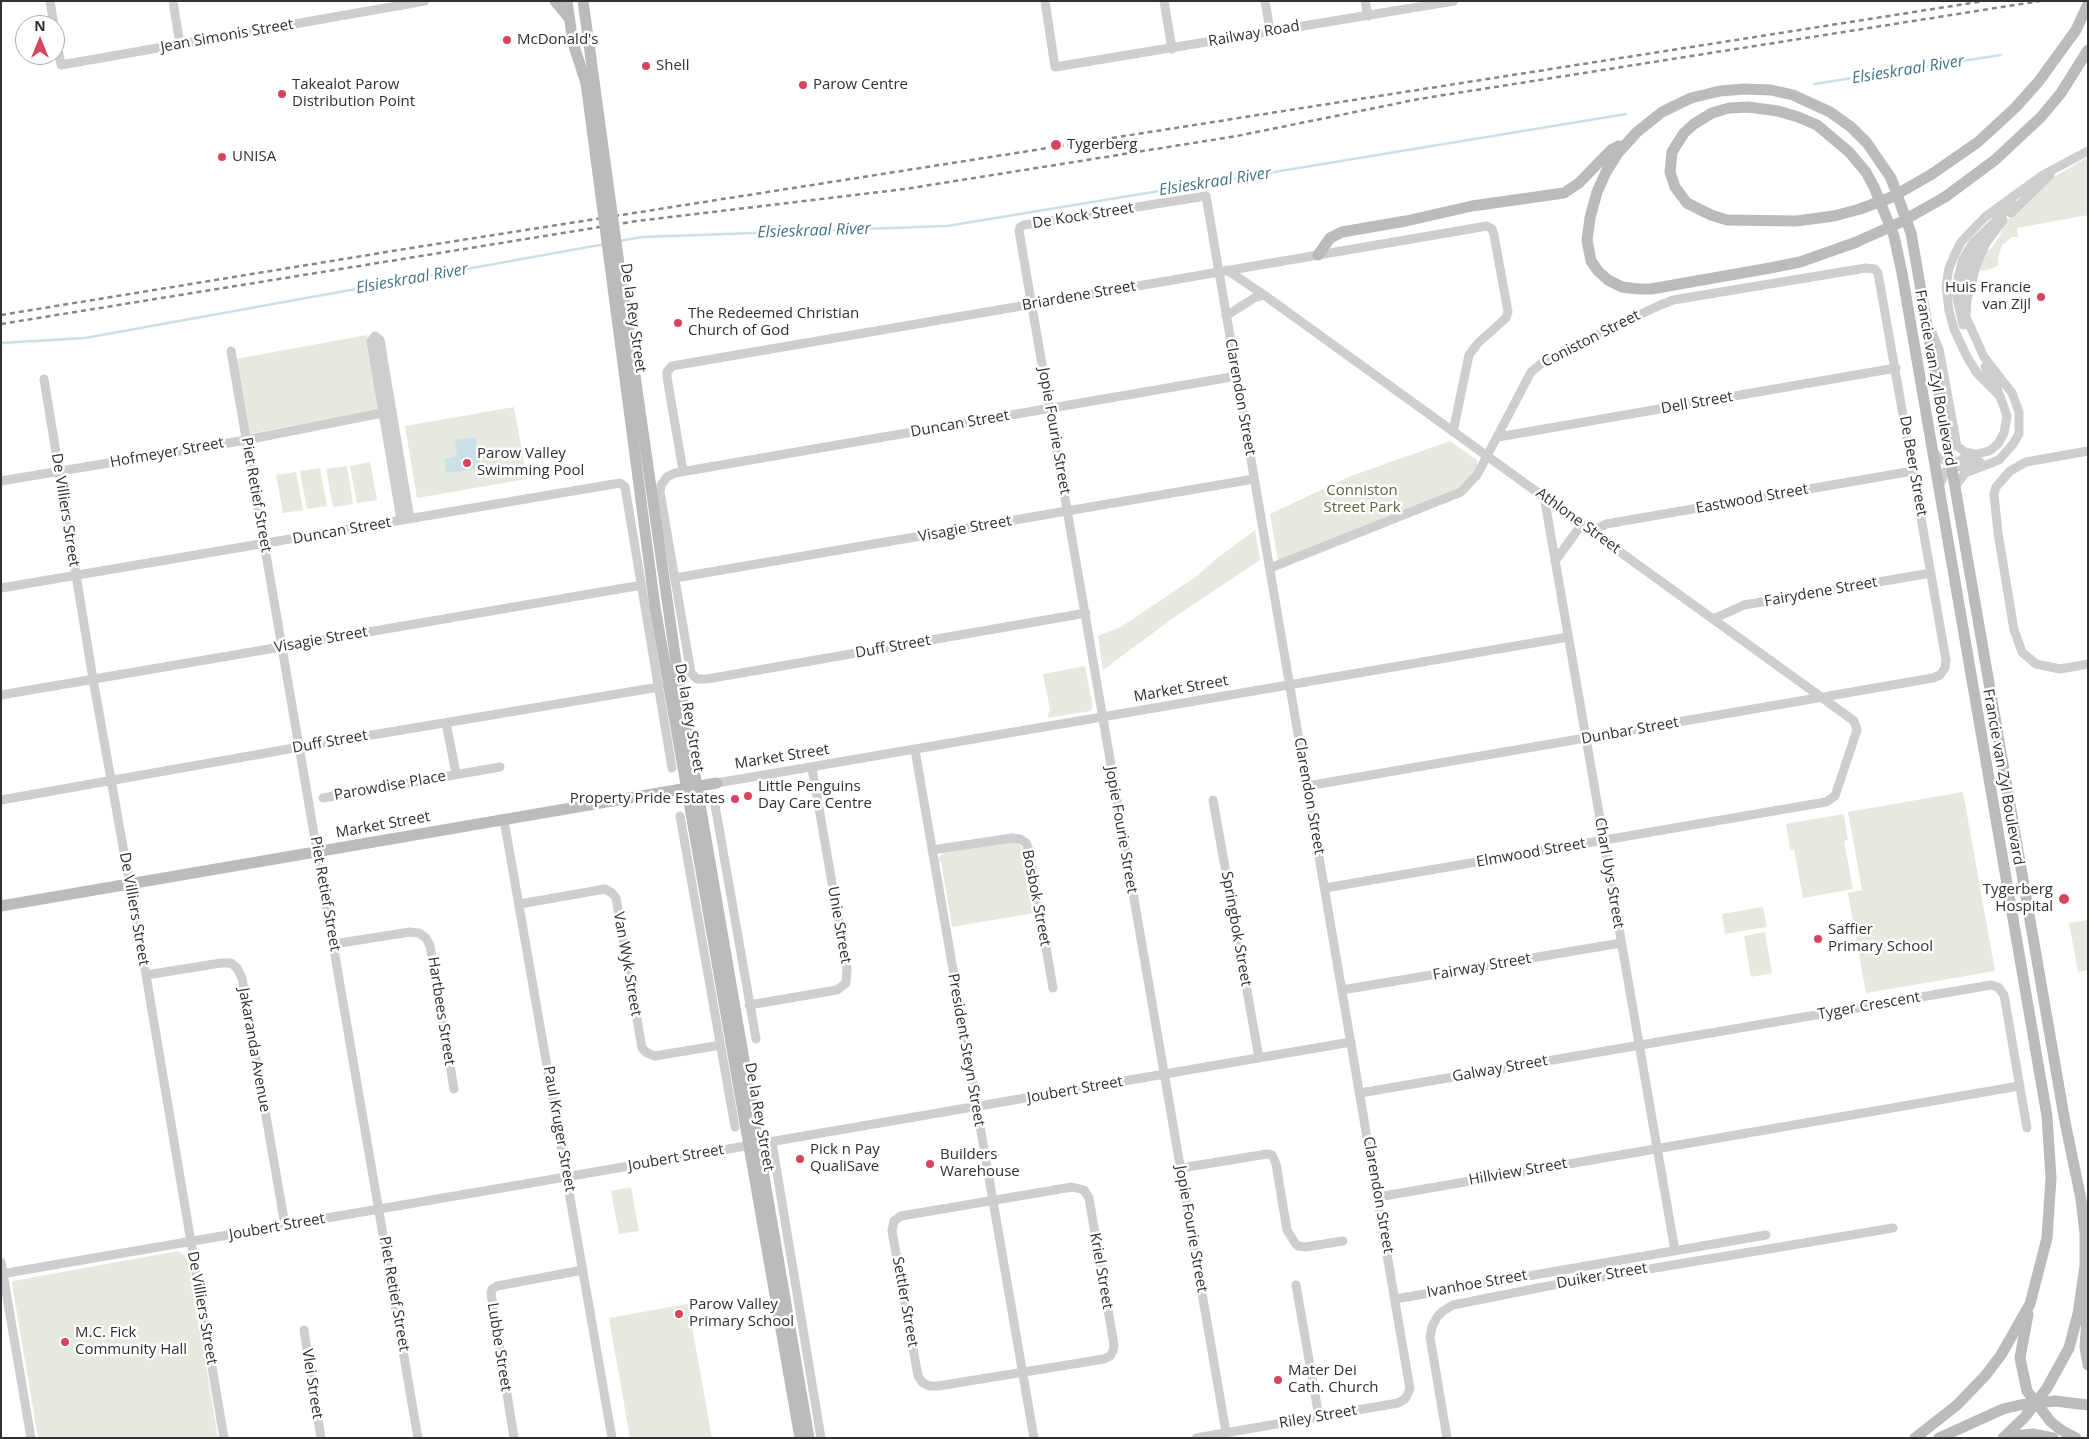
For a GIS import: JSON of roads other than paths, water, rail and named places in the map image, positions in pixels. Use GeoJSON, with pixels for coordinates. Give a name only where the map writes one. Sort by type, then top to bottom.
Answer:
{"type":"FeatureCollection","features":[{"type":"Feature","properties":{"kind":"main road"},"geometry":{"type":"LineString","coordinates":[[555,1],[569,18]]}},
{"type":"Feature","properties":{"kind":"main road","name":"De la Rey Street"},"geometry":{"type":"LineString","coordinates":[[567,1],[573,43],[586,83],[614,257]]}},
{"type":"Feature","properties":{"kind":"main road","name":"Francie van Zyl Boulevard"},"geometry":{"type":"LineString","coordinates":[[1915,1438],[1957,1405],[1985,1376],[2001,1355],[2030,1304],[2044,1255],[2049,1225],[2052,1178],[2050,1140],[1902,272],[1894,236],[1874,187],[1866,172],[1849,152],[1817,126],[1798,117],[1778,111],[1748,107],[1721,110],[1705,117],[1684,133],[1672,152],[1670,172],[1675,187],[1686,203],[1711,216],[1727,220],[1796,221],[1834,216],[1860,209],[1892,197],[1932,174],[1978,142],[2016,107],[2039,81],[2076,30],[2088,4]]}},
{"type":"Feature","properties":{"kind":"main road","name":"De la Rey Street"},"geometry":{"type":"LineString","coordinates":[[585,5],[655,607],[692,787],[754,1145],[809,1438]]}},
{"type":"Feature","properties":{"kind":"main road","name":"Francie van Zyl Boulevard"},"geometry":{"type":"LineString","coordinates":[[2003,1438],[2024,1418],[2047,1388],[2069,1348],[2078,1314],[2086,1266],[2085,1234],[1927,318],[1910,234],[1891,178],[1867,143],[1851,127],[1830,112],[1793,95],[1771,90],[1720,90],[1691,98],[1662,112],[1618,153],[1597,192],[1590,218],[1587,240],[1591,261],[1608,280],[1622,287],[1652,289],[1800,262],[1854,243],[1900,223],[1945,197],[1995,160],[2041,117],[2088,50]]}},
{"type":"Feature","properties":{"kind":"main road"},"geometry":{"type":"LineString","coordinates":[[1318,254],[1330,238],[1342,232],[1487,203],[1564,193],[1579,184],[1611,150],[1630,140]]}},
{"type":"Feature","properties":{"kind":"main road","name":"Market Street"},"geometry":{"type":"LineString","coordinates":[[1,906],[717,783]]}},
{"type":"Feature","properties":{"kind":"main road","name":"De la Rey Street"},"geometry":{"type":"LineString","coordinates":[[754,1145],[800,1438]]}},
{"type":"Feature","properties":{"kind":"main road"},"geometry":{"type":"LineString","coordinates":[[2086,1266],[2087,1317],[2085,1347],[2088,1365]]}},
{"type":"Feature","properties":{"kind":"main road"},"geometry":{"type":"LineString","coordinates":[[2030,1304],[2020,1358],[2025,1384],[2035,1403],[2061,1430],[2076,1438]]}},
{"type":"Feature","properties":{"kind":"main road"},"geometry":{"type":"LineString","coordinates":[[1939,1438],[2002,1409],[2055,1401],[2088,1405]]}},
{"type":"Feature","properties":{"kind":"main road"},"geometry":{"type":"LineString","coordinates":[[2003,1438],[2033,1434],[2053,1438]]}},
{"type":"Feature","properties":{"kind":"street"},"geometry":{"type":"LineString","coordinates":[[50,1],[52,15]]}},
{"type":"Feature","properties":{"kind":"street"},"geometry":{"type":"LineString","coordinates":[[173,1],[180,45]]}},
{"type":"Feature","properties":{"kind":"street","name":"Jean Simonis Street"},"geometry":{"type":"LineString","coordinates":[[65,64],[425,1]]}},
{"type":"Feature","properties":{"kind":"street","name":"Railway Road"},"geometry":{"type":"LineString","coordinates":[[1045,1],[1055,67],[1454,1]]}},
{"type":"Feature","properties":{"kind":"street"},"geometry":{"type":"LineString","coordinates":[[1164,1],[1172,49]]}},
{"type":"Feature","properties":{"kind":"street"},"geometry":{"type":"LineString","coordinates":[[1264,1],[1270,32]]}},
{"type":"Feature","properties":{"kind":"street"},"geometry":{"type":"LineString","coordinates":[[1365,1],[1368,16]]}},
{"type":"Feature","properties":{"kind":"street"},"geometry":{"type":"LineString","coordinates":[[1939,491],[1939,483],[1952,465],[1966,457],[1989,452],[1998,444],[2004,434],[2007,416],[1999,396],[1977,373],[1954,329],[1947,300],[1946,286],[1949,268],[1961,242],[1970,232],[2043,175],[2088,151]]}},
{"type":"Feature","properties":{"kind":"street"},"geometry":{"type":"LineString","coordinates":[[1956,489],[1957,484],[1965,473],[1999,460],[2007,452],[2018,434],[2020,412],[2012,393],[1984,357],[1966,317],[1962,295],[1970,262],[1984,239],[2055,169]]}},
{"type":"Feature","properties":{"kind":"street","name":"De Kock Street"},"geometry":{"type":"LineString","coordinates":[[1020,227],[1206,196]]}},
{"type":"Feature","properties":{"kind":"street","name":"Clarendon Street"},"geometry":{"type":"LineString","coordinates":[[1206,196],[1223,271],[1226,316],[1410,1386],[1408,1396]]}},
{"type":"Feature","properties":{"kind":"street","name":"Briardene Street"},"geometry":{"type":"LineString","coordinates":[[669,369],[674,366],[1318,254],[1483,226],[1490,227],[1494,235],[1507,315],[1478,343],[1469,355],[1453,432]]}},
{"type":"Feature","properties":{"kind":"street","name":"Jopie Fourie Street"},"geometry":{"type":"LineString","coordinates":[[1020,227],[1031,304],[1086,613],[1102,718],[1226,1432]]}},
{"type":"Feature","properties":{"kind":"street","name":"Coniston Street"},"geometry":{"type":"LineString","coordinates":[[1270,568],[1461,492],[1474,480],[1498,437],[1526,379],[1538,365],[1673,300],[1866,268],[1875,269]]}},
{"type":"Feature","properties":{"kind":"street","name":"De Beer Street"},"geometry":{"type":"LineString","coordinates":[[1875,269],[1880,277],[1946,665]]}},
{"type":"Feature","properties":{"kind":"street","name":"Athlone Street"},"geometry":{"type":"LineString","coordinates":[[1223,271],[1264,295],[1854,721],[1857,730],[1835,796],[1826,802]]}},
{"type":"Feature","properties":{"kind":"street"},"geometry":{"type":"LineString","coordinates":[[1226,316],[1254,298],[1264,295]]}},
{"type":"Feature","properties":{"kind":"street"},"geometry":{"type":"LineString","coordinates":[[1927,318],[1939,349],[1957,446],[1965,452],[1979,455]]}},
{"type":"Feature","properties":{"kind":"street"},"geometry":{"type":"LineString","coordinates":[[388,411],[371,341],[375,336],[380,340],[388,411],[406,519]]}},
{"type":"Feature","properties":{"kind":"street","name":"Piet Retief Street"},"geometry":{"type":"LineString","coordinates":[[231,351],[418,1438]]}},
{"type":"Feature","properties":{"kind":"street","name":"Dell Street"},"geometry":{"type":"LineString","coordinates":[[1498,437],[1896,368]]}},
{"type":"Feature","properties":{"kind":"street","name":"De la Rey Street"},"geometry":{"type":"LineString","coordinates":[[669,369],[666,377],[683,472],[667,476],[660,489],[692,673],[699,680]]}},
{"type":"Feature","properties":{"kind":"street","name":"Duncan Street"},"geometry":{"type":"LineString","coordinates":[[683,472],[1237,376]]}},
{"type":"Feature","properties":{"kind":"street","name":"De Villiers Street"},"geometry":{"type":"LineString","coordinates":[[44,380],[93,679],[146,975],[224,1438]]}},
{"type":"Feature","properties":{"kind":"street","name":"Hofmeyer Street"},"geometry":{"type":"LineString","coordinates":[[1,481],[246,440],[388,411]]}},
{"type":"Feature","properties":{"kind":"street"},"geometry":{"type":"LineString","coordinates":[[1932,450],[1938,457],[1957,467],[1997,454],[2011,436],[2020,412]]}},
{"type":"Feature","properties":{"kind":"street"},"geometry":{"type":"LineString","coordinates":[[2088,451],[2026,462],[2010,471],[1996,487],[1995,500],[1998,533],[2014,630],[2022,652],[2036,664],[2060,669],[2088,664]]}},
{"type":"Feature","properties":{"kind":"street","name":"Eastwood Street"},"geometry":{"type":"LineString","coordinates":[[1592,532],[1606,524],[1913,470]]}},
{"type":"Feature","properties":{"kind":"street","name":"Visagie Street"},"geometry":{"type":"LineString","coordinates":[[675,578],[1254,479]]}},
{"type":"Feature","properties":{"kind":"street","name":"Duncan Street"},"geometry":{"type":"LineString","coordinates":[[1,588],[616,483],[622,484]]}},
{"type":"Feature","properties":{"kind":"street","name":"De la Rey Street"},"geometry":{"type":"LineString","coordinates":[[622,484],[625,487],[672,768]]}},
{"type":"Feature","properties":{"kind":"street","name":"Charl Uys Street"},"geometry":{"type":"LineString","coordinates":[[1544,496],[1675,1251]]}},
{"type":"Feature","properties":{"kind":"street"},"geometry":{"type":"LineString","coordinates":[[1555,561],[1582,524]]}},
{"type":"Feature","properties":{"kind":"street","name":"Fairydene Street"},"geometry":{"type":"LineString","coordinates":[[1713,619],[1744,605],[1931,573]]}},
{"type":"Feature","properties":{"kind":"street","name":"Visagie Street"},"geometry":{"type":"LineString","coordinates":[[1,695],[642,585]]}},
{"type":"Feature","properties":{"kind":"street","name":"Duff Street"},"geometry":{"type":"LineString","coordinates":[[699,680],[1086,613]]}},
{"type":"Feature","properties":{"kind":"street","name":"Market Street"},"geometry":{"type":"LineString","coordinates":[[717,783],[1568,638]]}},
{"type":"Feature","properties":{"kind":"street","name":"Dunbar Street"},"geometry":{"type":"LineString","coordinates":[[1307,786],[1933,678],[1942,673],[1946,665]]}},
{"type":"Feature","properties":{"kind":"street","name":"Duff Street"},"geometry":{"type":"LineString","coordinates":[[1,800],[300,747],[659,687]]}},
{"type":"Feature","properties":{"kind":"street","name":"Parowdise Place"},"geometry":{"type":"LineString","coordinates":[[446,723],[456,773]]}},
{"type":"Feature","properties":{"kind":"street","name":"President Steyn Street"},"geometry":{"type":"LineString","coordinates":[[915,750],[1034,1438]]}},
{"type":"Feature","properties":{"kind":"street","name":"Parowdise Place"},"geometry":{"type":"LineString","coordinates":[[323,798],[500,766]]}},
{"type":"Feature","properties":{"kind":"street","name":"Unie Street"},"geometry":{"type":"LineString","coordinates":[[749,1005],[837,990],[846,983],[847,969],[812,768]]}},
{"type":"Feature","properties":{"kind":"street","name":"Springbok Street"},"geometry":{"type":"LineString","coordinates":[[1213,800],[1259,1058]]}},
{"type":"Feature","properties":{"kind":"street","name":"Elmwood Street"},"geometry":{"type":"LineString","coordinates":[[1325,888],[1826,802]]}},
{"type":"Feature","properties":{"kind":"street","name":"De la Rey Street"},"geometry":{"type":"LineString","coordinates":[[715,805],[756,1040]]}},
{"type":"Feature","properties":{"kind":"street","name":"De la Rey Street"},"geometry":{"type":"LineString","coordinates":[[680,816],[735,1127]]}},
{"type":"Feature","properties":{"kind":"street","name":"Paul Kruger Street"},"geometry":{"type":"LineString","coordinates":[[504,820],[612,1438]]}},
{"type":"Feature","properties":{"kind":"street","name":"Bosbok Street"},"geometry":{"type":"LineString","coordinates":[[932,850],[1012,838],[1020,839],[1026,843],[1029,850],[1053,988]]}},
{"type":"Feature","properties":{"kind":"street","name":"Van Wyk Street"},"geometry":{"type":"LineString","coordinates":[[520,904],[605,890],[612,892],[616,898],[642,1048],[647,1053],[655,1056],[721,1045]]}},
{"type":"Feature","properties":{"kind":"street","name":"Hartbees Street"},"geometry":{"type":"LineString","coordinates":[[334,944],[410,932],[419,933],[426,938],[430,946],[454,1089]]}},
{"type":"Feature","properties":{"kind":"street","name":"Fairway Street"},"geometry":{"type":"LineString","coordinates":[[1342,990],[1621,943]]}},
{"type":"Feature","properties":{"kind":"street","name":"Jakaranda Avenue"},"geometry":{"type":"LineString","coordinates":[[146,975],[221,963],[231,963],[237,968],[242,978],[285,1225]]}},
{"type":"Feature","properties":{"kind":"street","name":"Tyger Crescent"},"geometry":{"type":"LineString","coordinates":[[1639,1046],[1992,985],[1998,987],[2004,995],[2027,1128]]}},
{"type":"Feature","properties":{"kind":"street","name":"Joubert Street"},"geometry":{"type":"LineString","coordinates":[[2,1274],[1351,1042]]}},
{"type":"Feature","properties":{"kind":"street","name":"Galway Street"},"geometry":{"type":"LineString","coordinates":[[1360,1093],[1639,1046]]}},
{"type":"Feature","properties":{"kind":"street"},"geometry":{"type":"LineString","coordinates":[[1657,1148],[2019,1086]]}},
{"type":"Feature","properties":{"kind":"street","name":"De la Rey Street"},"geometry":{"type":"LineString","coordinates":[[772,1142],[821,1438]]}},
{"type":"Feature","properties":{"kind":"street","name":"Hillview Street"},"geometry":{"type":"LineString","coordinates":[[1378,1197],[1657,1148]]}},
{"type":"Feature","properties":{"kind":"street"},"geometry":{"type":"LineString","coordinates":[[1181,1168],[1267,1154],[1272,1155],[1276,1164],[1287,1230],[1295,1243],[1298,1246],[1305,1247],[1343,1240]]}},
{"type":"Feature","properties":{"kind":"street","name":"Kriel Street"},"geometry":{"type":"LineString","coordinates":[[993,1201],[1072,1187],[1084,1190],[1089,1198],[1114,1345],[1113,1352],[1104,1359],[1022,1372]]}},
{"type":"Feature","properties":{"kind":"street","name":"Settler Street"},"geometry":{"type":"LineString","coordinates":[[993,1201],[901,1216],[894,1221],[892,1231],[918,1376],[922,1382],[929,1386],[938,1386],[1022,1372]]}},
{"type":"Feature","properties":{"kind":"street","name":"Duiker Street"},"geometry":{"type":"LineString","coordinates":[[1447,1438],[1430,1337],[1432,1327],[1437,1318],[1443,1311],[1453,1305],[1548,1286],[1893,1228]]}},
{"type":"Feature","properties":{"kind":"street","name":"Ivanhoe Street"},"geometry":{"type":"LineString","coordinates":[[1395,1298],[1766,1235]]}},
{"type":"Feature","properties":{"kind":"street"},"geometry":{"type":"LineString","coordinates":[[1,1262],[31,1438]]}},
{"type":"Feature","properties":{"kind":"street","name":"Lubbe Street"},"geometry":{"type":"LineString","coordinates":[[514,1438],[491,1294],[492,1289],[497,1286],[583,1270]]}},
{"type":"Feature","properties":{"kind":"street"},"geometry":{"type":"LineString","coordinates":[[1296,1285],[1319,1417]]}},
{"type":"Feature","properties":{"kind":"street","name":"Vlei Street"},"geometry":{"type":"LineString","coordinates":[[304,1330],[321,1438]]}},
{"type":"Feature","properties":{"kind":"street","name":"Riley Street"},"geometry":{"type":"LineString","coordinates":[[1196,1438],[1398,1403],[1408,1396]]}},
{"type":"Feature","properties":{"kind":"waterway","name":"Elsieskraal River"},"geometry":{"type":"LineString","coordinates":[[1814,84],[2001,55]]}},
{"type":"Feature","properties":{"kind":"waterway","name":"Elsieskraal River"},"geometry":{"type":"LineString","coordinates":[[620,241],[642,237],[947,226],[1626,114]]}},
{"type":"Feature","properties":{"kind":"waterway","name":"Elsieskraal River"},"geometry":{"type":"LineString","coordinates":[[1,343],[85,338],[605,244]]}},
{"type":"Feature","properties":{"kind":"railway"},"geometry":{"type":"LineString","coordinates":[[1,315],[411,248],[1984,1]]}},
{"type":"Feature","properties":{"kind":"railway"},"geometry":{"type":"LineString","coordinates":[[1,324],[637,221],[905,189],[1237,136],[1419,99],[2040,1]]}},
{"type":"Feature","properties":{"kind":"place","name":"McDonald's"},"geometry":{"type":"Point","coordinates":[507,40]}},
{"type":"Feature","properties":{"kind":"place","name":"Shell"},"geometry":{"type":"Point","coordinates":[646,66]}},
{"type":"Feature","properties":{"kind":"place","name":"Parow Centre"},"geometry":{"type":"Point","coordinates":[803,85]}},
{"type":"Feature","properties":{"kind":"place","name":"Takealot Parow Distribution Point"},"geometry":{"type":"Point","coordinates":[282,94]}},
{"type":"Feature","properties":{"kind":"place","name":"Tygerberg"},"geometry":{"type":"Point","coordinates":[1056,145]}},
{"type":"Feature","properties":{"kind":"place","name":"UNISA"},"geometry":{"type":"Point","coordinates":[222,157]}},
{"type":"Feature","properties":{"kind":"place","name":"Huis Francie van Zijl"},"geometry":{"type":"Point","coordinates":[2041,297]}},
{"type":"Feature","properties":{"kind":"place","name":"The Redeemed Christian Church of God"},"geometry":{"type":"Point","coordinates":[678,323]}},
{"type":"Feature","properties":{"kind":"place","name":"Parow Valley Swimming Pool"},"geometry":{"type":"Point","coordinates":[467,463]}},
{"type":"Feature","properties":{"kind":"place","name":"Little Penguins Day Care Centre"},"geometry":{"type":"Point","coordinates":[748,796]}},
{"type":"Feature","properties":{"kind":"place","name":"Property Pride Estates"},"geometry":{"type":"Point","coordinates":[735,799]}},
{"type":"Feature","properties":{"kind":"place","name":"Tygerberg Hospital"},"geometry":{"type":"Point","coordinates":[2064,899]}},
{"type":"Feature","properties":{"kind":"place","name":"Saffier Primary School"},"geometry":{"type":"Point","coordinates":[1818,939]}},
{"type":"Feature","properties":{"kind":"place","name":"Pick n Pay QualiSave"},"geometry":{"type":"Point","coordinates":[800,1159]}},
{"type":"Feature","properties":{"kind":"place","name":"Builders Warehouse"},"geometry":{"type":"Point","coordinates":[930,1164]}},
{"type":"Feature","properties":{"kind":"place","name":"Parow Valley Primary School"},"geometry":{"type":"Point","coordinates":[679,1314]}},
{"type":"Feature","properties":{"kind":"place","name":"M.C. Fick Community Hall"},"geometry":{"type":"Point","coordinates":[65,1342]}},
{"type":"Feature","properties":{"kind":"place","name":"Mater Dei Cath. Church"},"geometry":{"type":"Point","coordinates":[1278,1380]}},
{"type":"Feature","properties":{"kind":"park label","name":"Conniston Street Park"},"geometry":{"type":"Point","coordinates":[1362,500]}}]}
